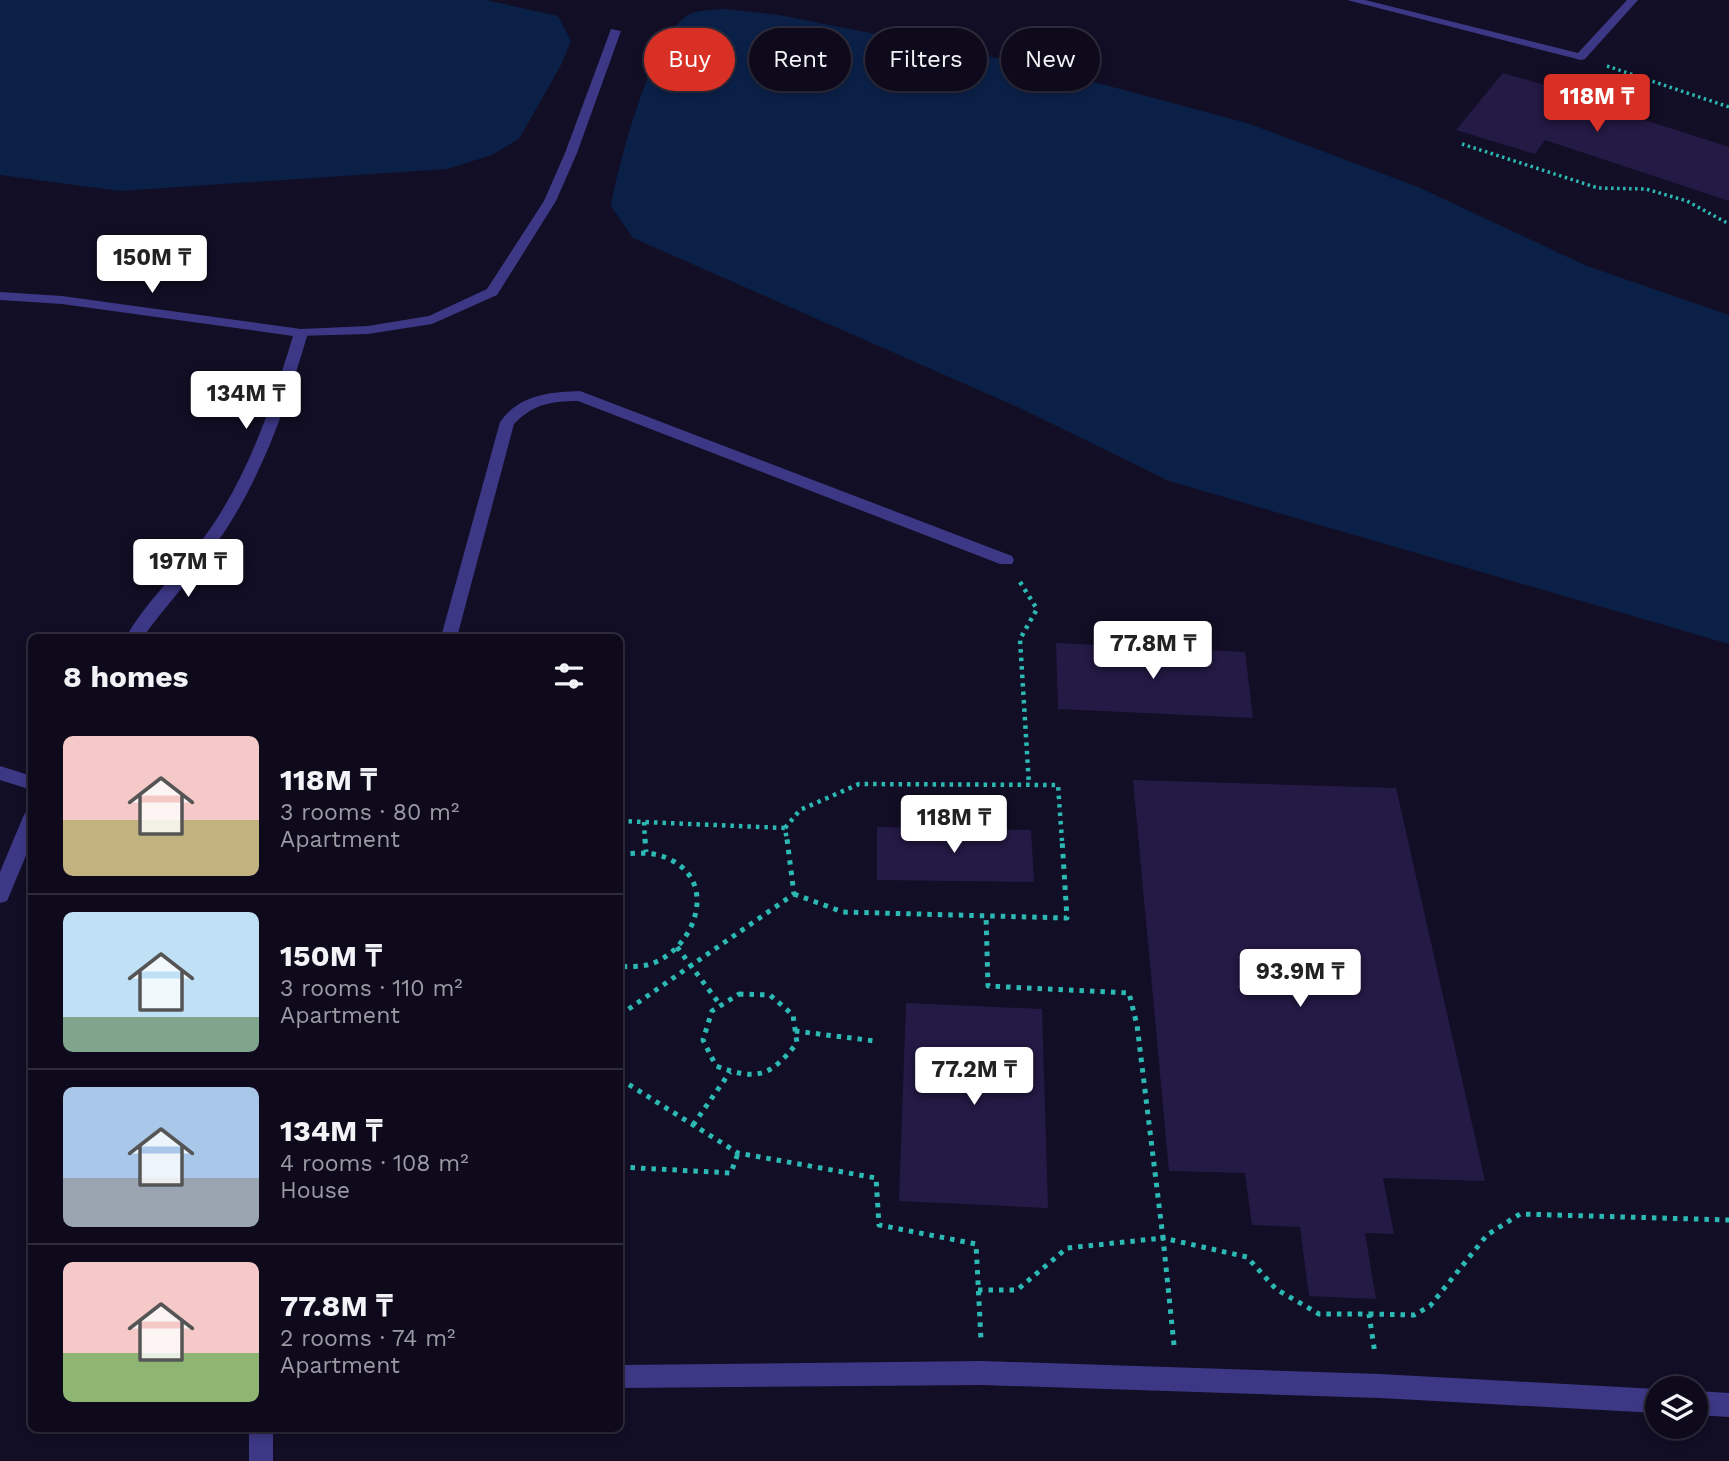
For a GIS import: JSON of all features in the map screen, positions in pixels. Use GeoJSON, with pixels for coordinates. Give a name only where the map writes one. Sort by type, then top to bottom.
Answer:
{"type":"FeatureCollection","features":[{"type":"Feature","properties":{"kind":"street"},"geometry":{"type":"LineString","coordinates":[[1352,0],[1581,57],[1633,0]]}},
{"type":"Feature","properties":{"kind":"street"},"geometry":{"type":"LineString","coordinates":[[0,296],[62,300],[301,333],[369,330],[432,320],[492,292],[550,201],[571,153],[615,31]]}},
{"type":"Feature","properties":{"kind":"street"},"geometry":{"type":"LineString","coordinates":[[136,634],[212,538],[239,494],[280,399],[301,333]]}},
{"type":"Feature","properties":{"kind":"street"},"geometry":{"type":"LineString","coordinates":[[450,634],[507,422],[521,407],[548,396],[580,396],[1006,560]]}},
{"type":"Feature","properties":{"kind":"street"},"geometry":{"type":"LineString","coordinates":[[0,773],[28,782]]}},
{"type":"Feature","properties":{"kind":"street"},"geometry":{"type":"LineString","coordinates":[[0,895],[28,827]]}},
{"type":"Feature","properties":{"kind":"street"},"geometry":{"type":"LineString","coordinates":[[623,1377],[982,1373],[1380,1386],[1645,1400]]}},
{"type":"Feature","properties":{"kind":"street"},"geometry":{"type":"LineString","coordinates":[[1708,1404],[1729,1405]]}},
{"type":"Feature","properties":{"kind":"street"},"geometry":{"type":"LineString","coordinates":[[261,1432],[261,1461]]}},
{"type":"Feature","properties":{"kind":"path"},"geometry":{"type":"LineString","coordinates":[[1581,57],[1729,107]]}},
{"type":"Feature","properties":{"kind":"path"},"geometry":{"type":"LineString","coordinates":[[1462,144],[1598,188],[1646,189],[1677,198],[1729,224]]}},
{"type":"Feature","properties":{"kind":"path"},"geometry":{"type":"LineString","coordinates":[[1006,560],[1037,609],[1020,639],[1028,785]]}},
{"type":"Feature","properties":{"kind":"path"},"geometry":{"type":"LineString","coordinates":[[859,784],[1058,785],[1067,918],[843,912],[794,894],[785,828],[800,810],[859,784]]}},
{"type":"Feature","properties":{"kind":"path"},"geometry":{"type":"LineString","coordinates":[[623,821],[785,828]]}},
{"type":"Feature","properties":{"kind":"path"},"geometry":{"type":"LineString","coordinates":[[644,822],[646,852]]}},
{"type":"Feature","properties":{"kind":"path"},"geometry":{"type":"LineString","coordinates":[[623,854],[646,852],[674,861],[694,882],[700,909],[690,936],[666,958],[632,968],[623,967]]}},
{"type":"Feature","properties":{"kind":"path"},"geometry":{"type":"LineString","coordinates":[[623,1013],[794,894]]}},
{"type":"Feature","properties":{"kind":"path"},"geometry":{"type":"LineString","coordinates":[[986,916],[988,986],[1129,993],[1137,1025],[1177,1379]]}},
{"type":"Feature","properties":{"kind":"path"},"geometry":{"type":"LineString","coordinates":[[677,947],[721,1006]]}},
{"type":"Feature","properties":{"kind":"path"},"geometry":{"type":"LineString","coordinates":[[739,994],[770,995],[793,1015],[795,1031],[797,1043],[778,1069],[746,1078],[716,1066],[703,1040],[712,1012],[739,994]]}},
{"type":"Feature","properties":{"kind":"path"},"geometry":{"type":"LineString","coordinates":[[795,1031],[876,1041]]}},
{"type":"Feature","properties":{"kind":"path"},"geometry":{"type":"LineString","coordinates":[[693,1125],[730,1072]]}},
{"type":"Feature","properties":{"kind":"path"},"geometry":{"type":"LineString","coordinates":[[623,1081],[738,1153],[876,1178],[879,1225],[976,1244],[982,1373]]}},
{"type":"Feature","properties":{"kind":"path"},"geometry":{"type":"LineString","coordinates":[[623,1167],[731,1172],[738,1153]]}},
{"type":"Feature","properties":{"kind":"path"},"geometry":{"type":"LineString","coordinates":[[978,1290],[1017,1290],[1067,1248],[1163,1238],[1247,1257],[1276,1289],[1319,1314],[1414,1315],[1430,1306],[1487,1235],[1520,1214],[1729,1220]]}},
{"type":"Feature","properties":{"kind":"path"},"geometry":{"type":"LineString","coordinates":[[1368,1314],[1380,1386]]}},
{"type":"Feature","properties":{"kind":"water"},"geometry":{"type":"Polygon","coordinates":[[[0,0],[486,0],[558,16],[571,41],[561,65],[519,139],[492,155],[447,169],[120,191],[0,175],[0,0]]]}},
{"type":"Feature","properties":{"kind":"water"},"geometry":{"type":"Polygon","coordinates":[[[724,9],[779,15],[845,28],[749,28],[749,91],[851,91],[851,29],[865,32],[865,91],[987,91],[987,56],[1001,59],[1001,91],[1100,91],[1100,84],[1247,123],[1418,187],[1587,266],[1729,315],[1729,644],[1169,481],[1022,409],[633,238],[611,206],[629,132],[644,89],[735,91],[735,28],[675,28],[692,13],[724,9]]]}},
{"type":"Feature","properties":{"kind":"building"},"geometry":{"type":"Polygon","coordinates":[[[1503,73],[1579,95],[1576,98],[1729,147],[1729,201],[1545,140],[1535,154],[1456,130],[1503,73]]]}},
{"type":"Feature","properties":{"kind":"building"},"geometry":{"type":"Polygon","coordinates":[[[1056,643],[1245,652],[1253,718],[1058,709],[1056,643]]]}},
{"type":"Feature","properties":{"kind":"building"},"geometry":{"type":"Polygon","coordinates":[[[1133,780],[1396,788],[1485,1181],[1383,1178],[1394,1234],[1365,1233],[1376,1299],[1309,1296],[1300,1227],[1252,1225],[1245,1173],[1169,1171],[1133,780]]]}},
{"type":"Feature","properties":{"kind":"building"},"geometry":{"type":"Polygon","coordinates":[[[877,827],[1031,830],[1034,882],[877,880],[877,827]]]}},
{"type":"Feature","properties":{"kind":"building"},"geometry":{"type":"Polygon","coordinates":[[[906,1003],[1042,1009],[1048,1208],[899,1201],[906,1003]]]}}]}
